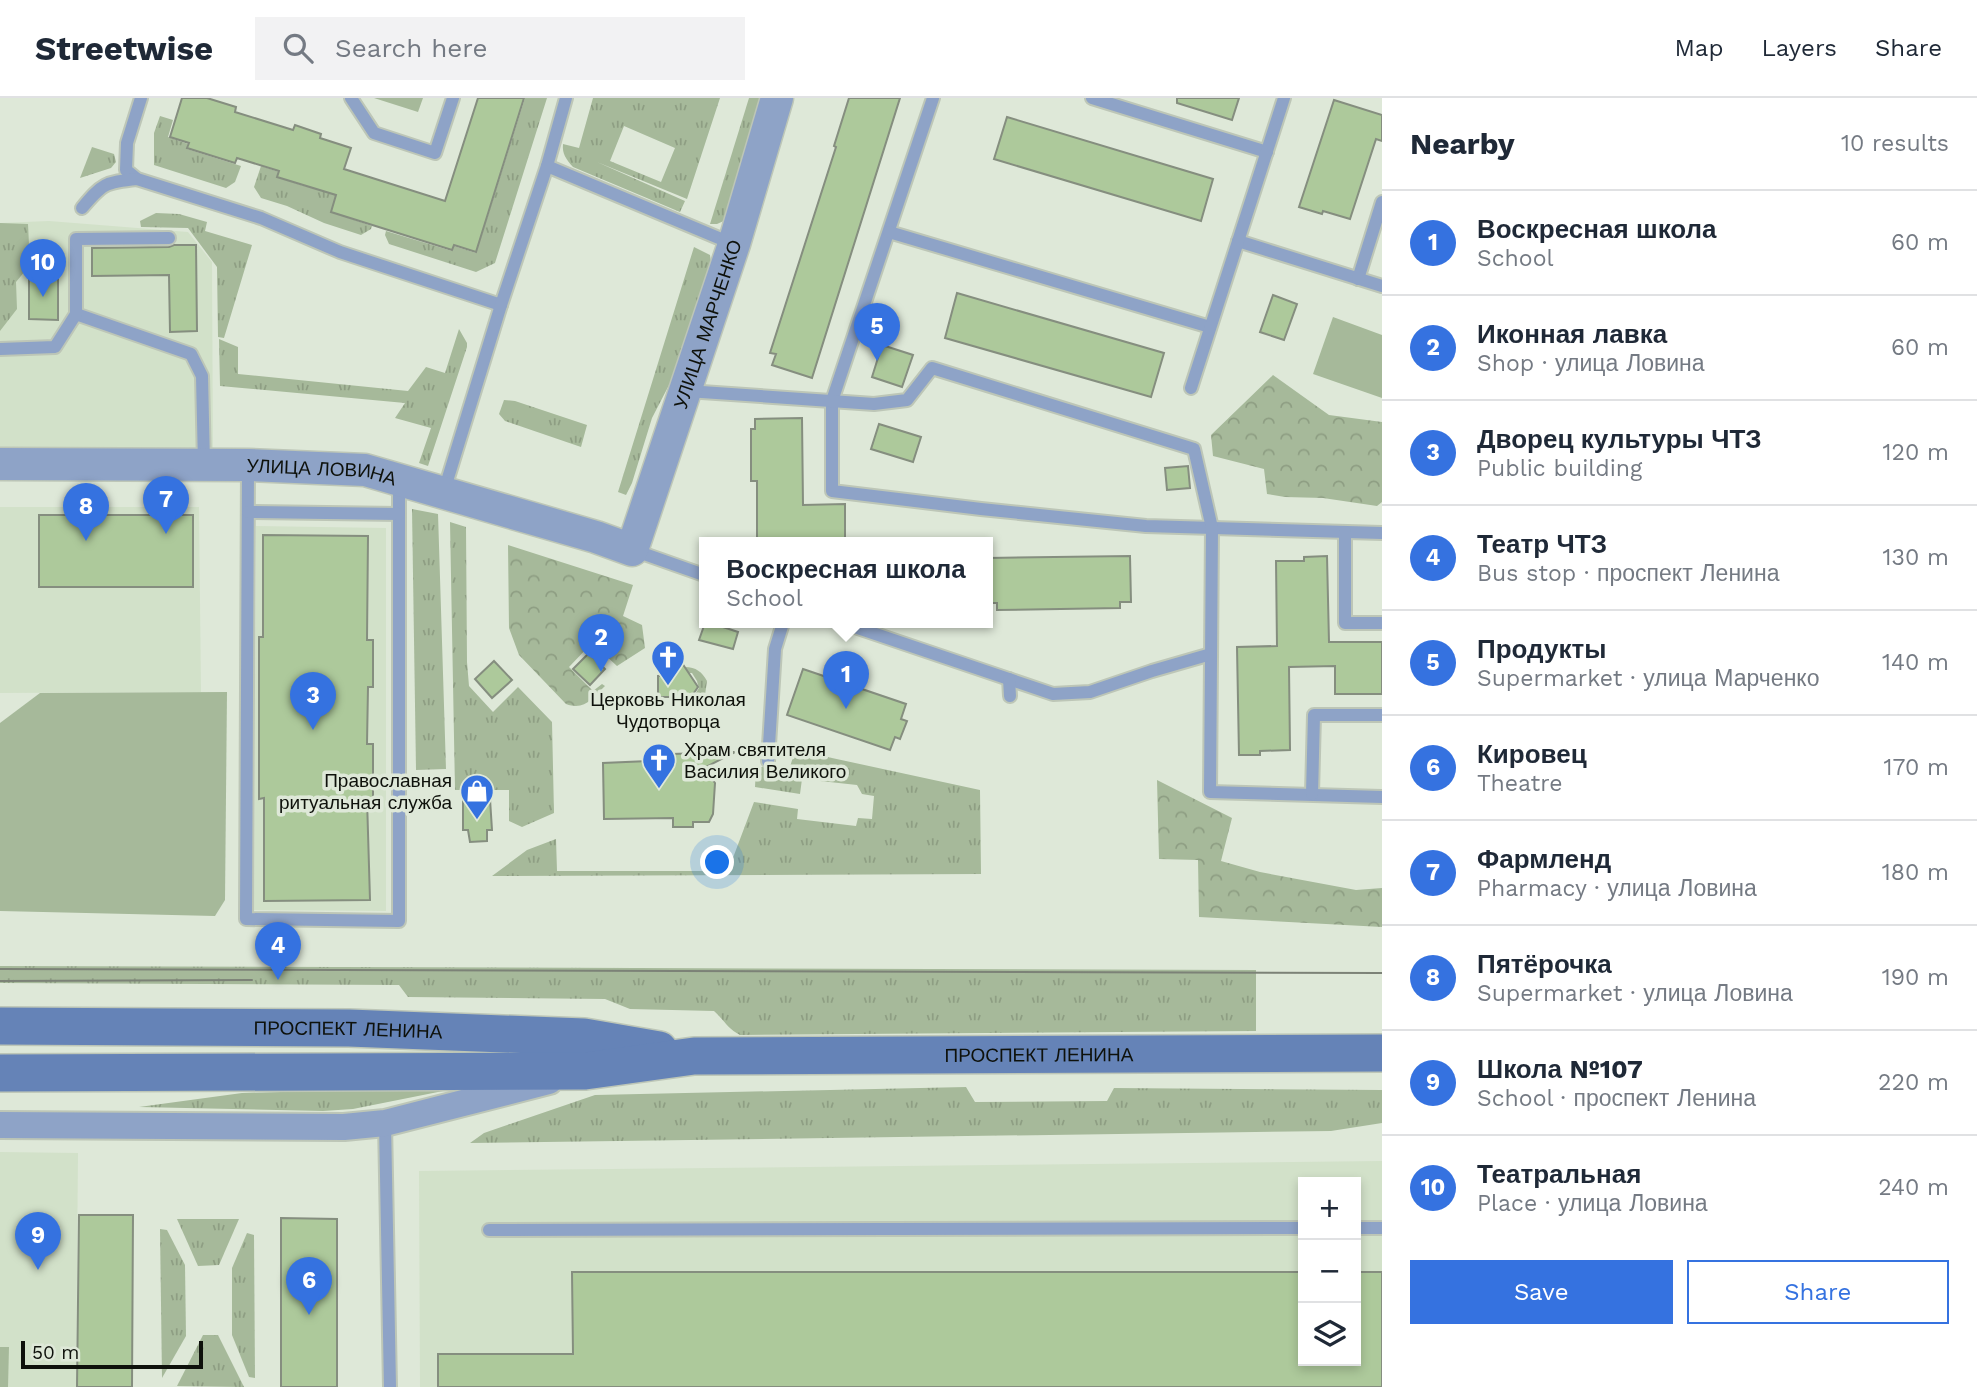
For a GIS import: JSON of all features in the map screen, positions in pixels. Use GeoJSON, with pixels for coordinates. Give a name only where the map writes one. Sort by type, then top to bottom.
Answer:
{"type":"FeatureCollection","features":[{"type":"Feature","properties":{"kind":"main road","name":"ПРОСПЕКТ ЛЕНИНА"},"geometry":{"type":"LineString","coordinates":[[0,1026],[349,1028],[584,1037],[694,1056]]}},
{"type":"Feature","properties":{"kind":"main road","name":"ПРОСПЕКТ ЛЕНИНА"},"geometry":{"type":"LineString","coordinates":[[0,1073],[585,1071],[694,1056],[1382,1053]]}},
{"type":"Feature","properties":{"kind":"street","name":"УЛИЦА МАРЧЕНКО"},"geometry":{"type":"LineString","coordinates":[[632,550],[734,244],[777,98]]}},
{"type":"Feature","properties":{"kind":"street","name":"УЛИЦА ЛОВИНА"},"geometry":{"type":"LineString","coordinates":[[0,464],[248,465],[365,470],[443,491],[632,550]]}},
{"type":"Feature","properties":{"kind":"street"},"geometry":{"type":"LineString","coordinates":[[0,1125],[344,1127],[385,1123],[585,1071]]}},
{"type":"Feature","properties":{"kind":"lane"},"geometry":{"type":"LineString","coordinates":[[141,98],[127,144],[126,170],[137,179],[261,218],[340,252],[501,305]]}},
{"type":"Feature","properties":{"kind":"lane"},"geometry":{"type":"LineString","coordinates":[[351,98],[374,133],[435,153],[453,98]]}},
{"type":"Feature","properties":{"kind":"lane"},"geometry":{"type":"LineString","coordinates":[[443,491],[463,435],[566,98]]}},
{"type":"Feature","properties":{"kind":"lane"},"geometry":{"type":"LineString","coordinates":[[933,98],[832,401],[832,491],[1146,526],[1382,533]]}},
{"type":"Feature","properties":{"kind":"lane"},"geometry":{"type":"LineString","coordinates":[[1092,98],[1267,152]]}},
{"type":"Feature","properties":{"kind":"lane"},"geometry":{"type":"LineString","coordinates":[[1191,388],[1284,98]]}},
{"type":"Feature","properties":{"kind":"lane"},"geometry":{"type":"LineString","coordinates":[[547,166],[734,244]]}},
{"type":"Feature","properties":{"kind":"lane"},"geometry":{"type":"LineString","coordinates":[[82,208],[100,187],[117,181],[137,179]]}},
{"type":"Feature","properties":{"kind":"lane"},"geometry":{"type":"LineString","coordinates":[[1358,279],[1382,202]]}},
{"type":"Feature","properties":{"kind":"lane"},"geometry":{"type":"LineString","coordinates":[[889,232],[1210,327]]}},
{"type":"Feature","properties":{"kind":"lane"},"geometry":{"type":"LineString","coordinates":[[0,349],[55,347],[76,314],[76,239],[169,238]]}},
{"type":"Feature","properties":{"kind":"lane"},"geometry":{"type":"LineString","coordinates":[[1238,241],[1382,286]]}},
{"type":"Feature","properties":{"kind":"lane"},"geometry":{"type":"LineString","coordinates":[[76,314],[191,354],[202,376],[204,465]]}},
{"type":"Feature","properties":{"kind":"lane"},"geometry":{"type":"LineString","coordinates":[[686,391],[874,404],[907,400],[932,368],[1194,449],[1212,527],[1210,792],[1382,796]]}},
{"type":"Feature","properties":{"kind":"lane"},"geometry":{"type":"LineString","coordinates":[[248,465],[246,919],[399,921],[400,479]]}},
{"type":"Feature","properties":{"kind":"lane"},"geometry":{"type":"LineString","coordinates":[[248,512],[399,514]]}},
{"type":"Feature","properties":{"kind":"lane"},"geometry":{"type":"LineString","coordinates":[[1345,532],[1345,623],[1382,623]]}},
{"type":"Feature","properties":{"kind":"lane"},"geometry":{"type":"LineString","coordinates":[[632,550],[699,574]]}},
{"type":"Feature","properties":{"kind":"lane"},"geometry":{"type":"LineString","coordinates":[[768,761],[775,649],[781,628]]}},
{"type":"Feature","properties":{"kind":"lane"},"geometry":{"type":"LineString","coordinates":[[858,628],[1053,694],[1090,692],[1211,654]]}},
{"type":"Feature","properties":{"kind":"lane"},"geometry":{"type":"LineString","coordinates":[[1009,679],[1010,696]]}},
{"type":"Feature","properties":{"kind":"lane"},"geometry":{"type":"LineString","coordinates":[[1312,794],[1314,715],[1382,715]]}},
{"type":"Feature","properties":{"kind":"lane"},"geometry":{"type":"LineString","coordinates":[[385,1123],[390,1387]]}},
{"type":"Feature","properties":{"kind":"lane"},"geometry":{"type":"LineString","coordinates":[[489,1230],[1298,1228]]}},
{"type":"Feature","properties":{"kind":"lane"},"geometry":{"type":"LineString","coordinates":[[1361,1228],[1382,1228]]}},
{"type":"Feature","properties":{"kind":"shaded area"},"geometry":{"type":"Polygon","coordinates":[[[49,221],[188,232],[212,262],[213,455],[0,453],[0,223],[49,221]]]}},
{"type":"Feature","properties":{"kind":"shaded area"},"geometry":{"type":"Polygon","coordinates":[[[0,507],[199,507],[201,692],[0,693],[0,507]]]}},
{"type":"Feature","properties":{"kind":"shaded area"},"geometry":{"type":"Polygon","coordinates":[[[256,526],[386,528],[386,911],[254,910],[256,526]]]}},
{"type":"Feature","properties":{"kind":"shaded area"},"geometry":{"type":"Polygon","coordinates":[[[0,1152],[78,1153],[76,1387],[0,1387],[0,1152]]]}},
{"type":"Feature","properties":{"kind":"shaded area"},"geometry":{"type":"Polygon","coordinates":[[[1382,1161],[1382,1387],[420,1387],[419,1171],[1382,1161]]]}},
{"type":"Feature","properties":{"kind":"green space"},"geometry":{"type":"Polygon","coordinates":[[[374,98],[423,98],[418,112],[374,98]]]}},
{"type":"Feature","properties":{"kind":"green space"},"geometry":{"type":"Polygon","coordinates":[[[525,98],[547,98],[495,263],[476,272],[389,244],[386,231],[452,251],[454,246],[476,253],[525,98]]]}},
{"type":"Feature","properties":{"kind":"green space"},"geometry":{"type":"Polygon","coordinates":[[[593,98],[720,98],[687,199],[597,162],[685,201],[680,212],[573,167],[565,156],[563,144],[579,148],[593,98]],[[624,126],[610,161],[661,182],[675,148],[624,126]]]}},
{"type":"Feature","properties":{"kind":"green space"},"geometry":{"type":"Polygon","coordinates":[[[749,98],[764,98],[726,220],[710,224],[749,98]]]}},
{"type":"Feature","properties":{"kind":"green space"},"geometry":{"type":"Polygon","coordinates":[[[160,116],[173,120],[168,137],[188,144],[187,149],[241,166],[235,182],[226,188],[154,165],[154,133],[160,116]]]}},
{"type":"Feature","properties":{"kind":"green space"},"geometry":{"type":"Polygon","coordinates":[[[92,147],[114,154],[116,162],[111,168],[80,178],[92,147]]]}},
{"type":"Feature","properties":{"kind":"green space"},"geometry":{"type":"Polygon","coordinates":[[[261,166],[279,172],[277,177],[304,186],[337,190],[331,212],[372,226],[371,229],[361,235],[261,198],[254,187],[261,166]]]}},
{"type":"Feature","properties":{"kind":"green space"},"geometry":{"type":"Polygon","coordinates":[[[156,213],[179,214],[207,222],[205,231],[252,245],[224,338],[218,337],[217,267],[188,228],[141,227],[140,221],[156,213]]]}},
{"type":"Feature","properties":{"kind":"green space"},"geometry":{"type":"Polygon","coordinates":[[[0,223],[28,224],[30,265],[16,282],[17,309],[0,331],[0,223]]]}},
{"type":"Feature","properties":{"kind":"green space"},"geometry":{"type":"Polygon","coordinates":[[[694,247],[710,255],[712,269],[683,358],[652,418],[626,495],[618,492],[694,247]]]}},
{"type":"Feature","properties":{"kind":"green space"},"geometry":{"type":"Polygon","coordinates":[[[1333,317],[1382,335],[1382,398],[1313,374],[1333,317]]]}},
{"type":"Feature","properties":{"kind":"green space"},"geometry":{"type":"Polygon","coordinates":[[[459,329],[467,347],[428,466],[419,463],[431,428],[395,418],[405,403],[220,386],[219,339],[238,347],[238,374],[408,391],[426,367],[445,373],[459,329]]]}},
{"type":"Feature","properties":{"kind":"green space"},"geometry":{"type":"Polygon","coordinates":[[[1273,375],[1329,415],[1382,422],[1382,502],[1377,506],[1267,494],[1264,469],[1213,456],[1211,435],[1273,375]]]}},
{"type":"Feature","properties":{"kind":"green space"},"geometry":{"type":"Polygon","coordinates":[[[504,400],[515,401],[587,425],[581,447],[505,421],[499,414],[504,400]]]}},
{"type":"Feature","properties":{"kind":"green space"},"geometry":{"type":"Polygon","coordinates":[[[412,509],[438,514],[446,769],[416,770],[412,509]]]}},
{"type":"Feature","properties":{"kind":"green space"},"geometry":{"type":"Polygon","coordinates":[[[450,522],[466,527],[469,686],[493,712],[518,687],[552,722],[554,813],[522,827],[509,821],[509,790],[455,790],[450,522]]]}},
{"type":"Feature","properties":{"kind":"green space"},"geometry":{"type":"Polygon","coordinates":[[[508,545],[633,585],[623,616],[642,625],[645,648],[617,666],[592,643],[569,667],[593,691],[602,684],[605,686],[583,705],[566,704],[519,655],[509,628],[508,545]]]}},
{"type":"Feature","properties":{"kind":"green space"},"geometry":{"type":"Polygon","coordinates":[[[685,667],[698,671],[707,681],[705,695],[696,705],[686,705],[686,699],[692,699],[699,688],[692,673],[686,673],[685,667]]]}},
{"type":"Feature","properties":{"kind":"green space"},"geometry":{"type":"Polygon","coordinates":[[[227,692],[225,900],[215,916],[0,911],[0,723],[40,693],[227,692]]]}},
{"type":"Feature","properties":{"kind":"green space"},"geometry":{"type":"Polygon","coordinates":[[[795,750],[980,790],[981,874],[492,876],[527,850],[556,839],[557,871],[728,871],[754,802],[798,809],[797,819],[856,826],[858,818],[872,819],[874,796],[862,794],[857,785],[802,779],[800,794],[755,787],[756,767],[790,767],[795,750]]]}},
{"type":"Feature","properties":{"kind":"green space"},"geometry":{"type":"Polygon","coordinates":[[[1157,780],[1232,818],[1221,861],[1260,872],[1356,890],[1382,888],[1382,927],[1199,917],[1198,860],[1159,859],[1157,780]]]}},
{"type":"Feature","properties":{"kind":"green space"},"geometry":{"type":"Polygon","coordinates":[[[0,966],[1256,970],[1256,1031],[740,1035],[714,1011],[630,1009],[605,999],[408,997],[399,985],[0,983],[0,966]]]}},
{"type":"Feature","properties":{"kind":"green space"},"geometry":{"type":"Polygon","coordinates":[[[463,1087],[353,1109],[323,1111],[139,1107],[242,1093],[463,1087]]]}},
{"type":"Feature","properties":{"kind":"green space"},"geometry":{"type":"Polygon","coordinates":[[[966,1087],[975,1102],[1107,1101],[1114,1088],[1382,1090],[1382,1123],[1331,1131],[470,1143],[484,1133],[595,1095],[966,1087]]]}},
{"type":"Feature","properties":{"kind":"green space"},"geometry":{"type":"Polygon","coordinates":[[[177,1219],[239,1219],[219,1265],[198,1266],[177,1219]]]}},
{"type":"Feature","properties":{"kind":"green space"},"geometry":{"type":"Polygon","coordinates":[[[160,1229],[167,1230],[185,1265],[186,1336],[162,1378],[160,1229]]]}},
{"type":"Feature","properties":{"kind":"green space"},"geometry":{"type":"Polygon","coordinates":[[[247,1233],[254,1235],[255,1378],[249,1377],[232,1335],[232,1268],[247,1233]]]}},
{"type":"Feature","properties":{"kind":"green space"},"geometry":{"type":"Polygon","coordinates":[[[203,1335],[218,1335],[244,1387],[177,1386],[203,1335]]]}},
{"type":"Feature","properties":{"kind":"green space"},"geometry":{"type":"Polygon","coordinates":[[[0,1347],[9,1347],[8,1387],[0,1387],[0,1347]]]}},
{"type":"Feature","properties":{"kind":"building"},"geometry":{"type":"Polygon","coordinates":[[[182,98],[207,98],[236,107],[235,112],[293,130],[295,125],[321,134],[320,138],[351,148],[344,169],[445,201],[478,98],[524,98],[476,252],[454,245],[452,250],[331,212],[336,195],[277,177],[279,171],[237,158],[235,163],[187,148],[189,143],[170,137],[182,98]]]}},
{"type":"Feature","properties":{"kind":"building"},"geometry":{"type":"Polygon","coordinates":[[[849,98],[900,98],[812,378],[772,365],[776,354],[770,353],[849,98]]]}},
{"type":"Feature","properties":{"kind":"building"},"geometry":{"type":"Polygon","coordinates":[[[1177,98],[1239,98],[1232,120],[1177,103],[1177,98]]]}},
{"type":"Feature","properties":{"kind":"building"},"geometry":{"type":"Polygon","coordinates":[[[1334,100],[1382,115],[1382,141],[1376,139],[1350,219],[1299,207],[1334,100]]]}},
{"type":"Feature","properties":{"kind":"building"},"geometry":{"type":"Polygon","coordinates":[[[1007,117],[1213,179],[1201,221],[994,159],[1007,117]]]}},
{"type":"Feature","properties":{"kind":"building"},"geometry":{"type":"Polygon","coordinates":[[[196,245],[197,331],[170,332],[169,275],[92,276],[92,248],[196,245]]]}},
{"type":"Feature","properties":{"kind":"building"},"geometry":{"type":"Polygon","coordinates":[[[29,275],[58,275],[58,320],[29,319],[29,275]]]}},
{"type":"Feature","properties":{"kind":"building"},"geometry":{"type":"Polygon","coordinates":[[[957,293],[1164,353],[1151,397],[945,338],[957,293]]]}},
{"type":"Feature","properties":{"kind":"building"},"geometry":{"type":"Polygon","coordinates":[[[1273,295],[1297,304],[1284,340],[1260,332],[1273,295]]]}},
{"type":"Feature","properties":{"kind":"building"},"geometry":{"type":"Polygon","coordinates":[[[882,345],[913,355],[902,387],[872,377],[882,345]]]}},
{"type":"Feature","properties":{"kind":"building"},"geometry":{"type":"Polygon","coordinates":[[[802,418],[803,505],[845,504],[845,537],[757,537],[757,481],[751,481],[751,429],[755,429],[755,419],[802,418]]]}},
{"type":"Feature","properties":{"kind":"building"},"geometry":{"type":"Polygon","coordinates":[[[879,424],[921,437],[913,462],[871,449],[879,424]]]}},
{"type":"Feature","properties":{"kind":"building"},"geometry":{"type":"Polygon","coordinates":[[[1188,466],[1190,488],[1167,490],[1165,468],[1188,466]]]}},
{"type":"Feature","properties":{"kind":"building"},"geometry":{"type":"Polygon","coordinates":[[[39,515],[193,515],[193,587],[39,587],[39,515]]]}},
{"type":"Feature","properties":{"kind":"building"},"geometry":{"type":"Polygon","coordinates":[[[263,535],[368,536],[367,640],[373,640],[373,687],[368,687],[367,744],[373,744],[373,799],[367,799],[370,900],[264,901],[264,798],[259,799],[259,637],[263,637],[263,535]]]}},
{"type":"Feature","properties":{"kind":"building"},"geometry":{"type":"Polygon","coordinates":[[[1130,556],[1131,602],[1120,602],[1120,608],[997,610],[997,603],[993,603],[993,558],[1130,556]]]}},
{"type":"Feature","properties":{"kind":"building"},"geometry":{"type":"Polygon","coordinates":[[[1327,556],[1329,642],[1382,642],[1382,694],[1335,694],[1335,666],[1289,667],[1290,750],[1239,755],[1237,647],[1277,646],[1276,561],[1304,561],[1304,557],[1327,556]]]}},
{"type":"Feature","properties":{"kind":"building"},"geometry":{"type":"Polygon","coordinates":[[[703,628],[726,628],[738,632],[733,649],[699,640],[703,628]]]}},
{"type":"Feature","properties":{"kind":"building"},"geometry":{"type":"Polygon","coordinates":[[[589,653],[605,669],[590,685],[573,669],[589,653]]]}},
{"type":"Feature","properties":{"kind":"building","name":"Церковь Николая Чудотворца"},"geometry":{"type":"Polygon","coordinates":[[[676,654],[698,687],[691,697],[660,697],[658,676],[672,675],[676,654]]]}},
{"type":"Feature","properties":{"kind":"building"},"geometry":{"type":"Polygon","coordinates":[[[494,661],[512,680],[492,698],[475,679],[494,661]]]}},
{"type":"Feature","properties":{"kind":"building"},"geometry":{"type":"Polygon","coordinates":[[[803,669],[906,704],[901,719],[907,721],[900,739],[895,737],[890,750],[787,715],[803,669]]]}},
{"type":"Feature","properties":{"kind":"building","name":"Храм святителя Василия Великого"},"geometry":{"type":"Polygon","coordinates":[[[735,752],[704,768],[715,783],[713,814],[709,822],[693,822],[693,827],[673,827],[673,818],[604,819],[603,763],[672,760],[672,754],[735,752]]]}},
{"type":"Feature","properties":{"kind":"building"},"geometry":{"type":"Polygon","coordinates":[[[490,799],[492,830],[487,830],[487,841],[470,842],[468,830],[463,830],[463,800],[490,799]]]}},
{"type":"Feature","properties":{"kind":"building"},"geometry":{"type":"Polygon","coordinates":[[[79,1215],[133,1215],[132,1387],[77,1387],[79,1215]]]}},
{"type":"Feature","properties":{"kind":"building"},"geometry":{"type":"Polygon","coordinates":[[[281,1218],[337,1219],[337,1387],[281,1387],[281,1218]]]}},
{"type":"Feature","properties":{"kind":"building"},"geometry":{"type":"Polygon","coordinates":[[[572,1272],[1298,1272],[1298,1366],[1361,1366],[1361,1272],[1382,1272],[1382,1387],[438,1387],[438,1354],[573,1354],[572,1272]]]}},
{"type":"Feature","properties":{"kind":"tram line"},"geometry":{"type":"LineString","coordinates":[[0,969],[1382,973]]}},
{"type":"Feature","properties":{"kind":"tram line"},"geometry":{"type":"LineString","coordinates":[[0,981],[252,980]]}},
{"type":"Feature","properties":{"kind":"place","name":"Театральная"},"geometry":{"type":"Point","coordinates":[43,297]}},
{"type":"Feature","properties":{"kind":"place","name":"Продукты"},"geometry":{"type":"Point","coordinates":[877,361]}},
{"type":"Feature","properties":{"kind":"place","name":"Фармленд"},"geometry":{"type":"Point","coordinates":[166,534]}},
{"type":"Feature","properties":{"kind":"place","name":"Пятёрочка"},"geometry":{"type":"Point","coordinates":[86,541]}},
{"type":"Feature","properties":{"kind":"place","name":"Иконная лавка"},"geometry":{"type":"Point","coordinates":[601,672]}},
{"type":"Feature","properties":{"kind":"place","name":"Церковь Николая Чудотворца"},"geometry":{"type":"Point","coordinates":[668,687]}},
{"type":"Feature","properties":{"kind":"place","name":"Воскресная школа"},"geometry":{"type":"Point","coordinates":[846,709]}},
{"type":"Feature","properties":{"kind":"place","name":"Дворец культуры ЧТЗ"},"geometry":{"type":"Point","coordinates":[313,730]}},
{"type":"Feature","properties":{"kind":"place","name":"Храм святителя Василия Великого"},"geometry":{"type":"Point","coordinates":[659,790]}},
{"type":"Feature","properties":{"kind":"place","name":"Православная ритуальная служба"},"geometry":{"type":"Point","coordinates":[477,821]}},
{"type":"Feature","properties":{"kind":"place","name":"Театр ЧТЗ"},"geometry":{"type":"Point","coordinates":[278,980]}},
{"type":"Feature","properties":{"kind":"place","name":"Школа №107"},"geometry":{"type":"Point","coordinates":[38,1270]}},
{"type":"Feature","properties":{"kind":"place","name":"Кировец"},"geometry":{"type":"Point","coordinates":[309,1315]}}]}
